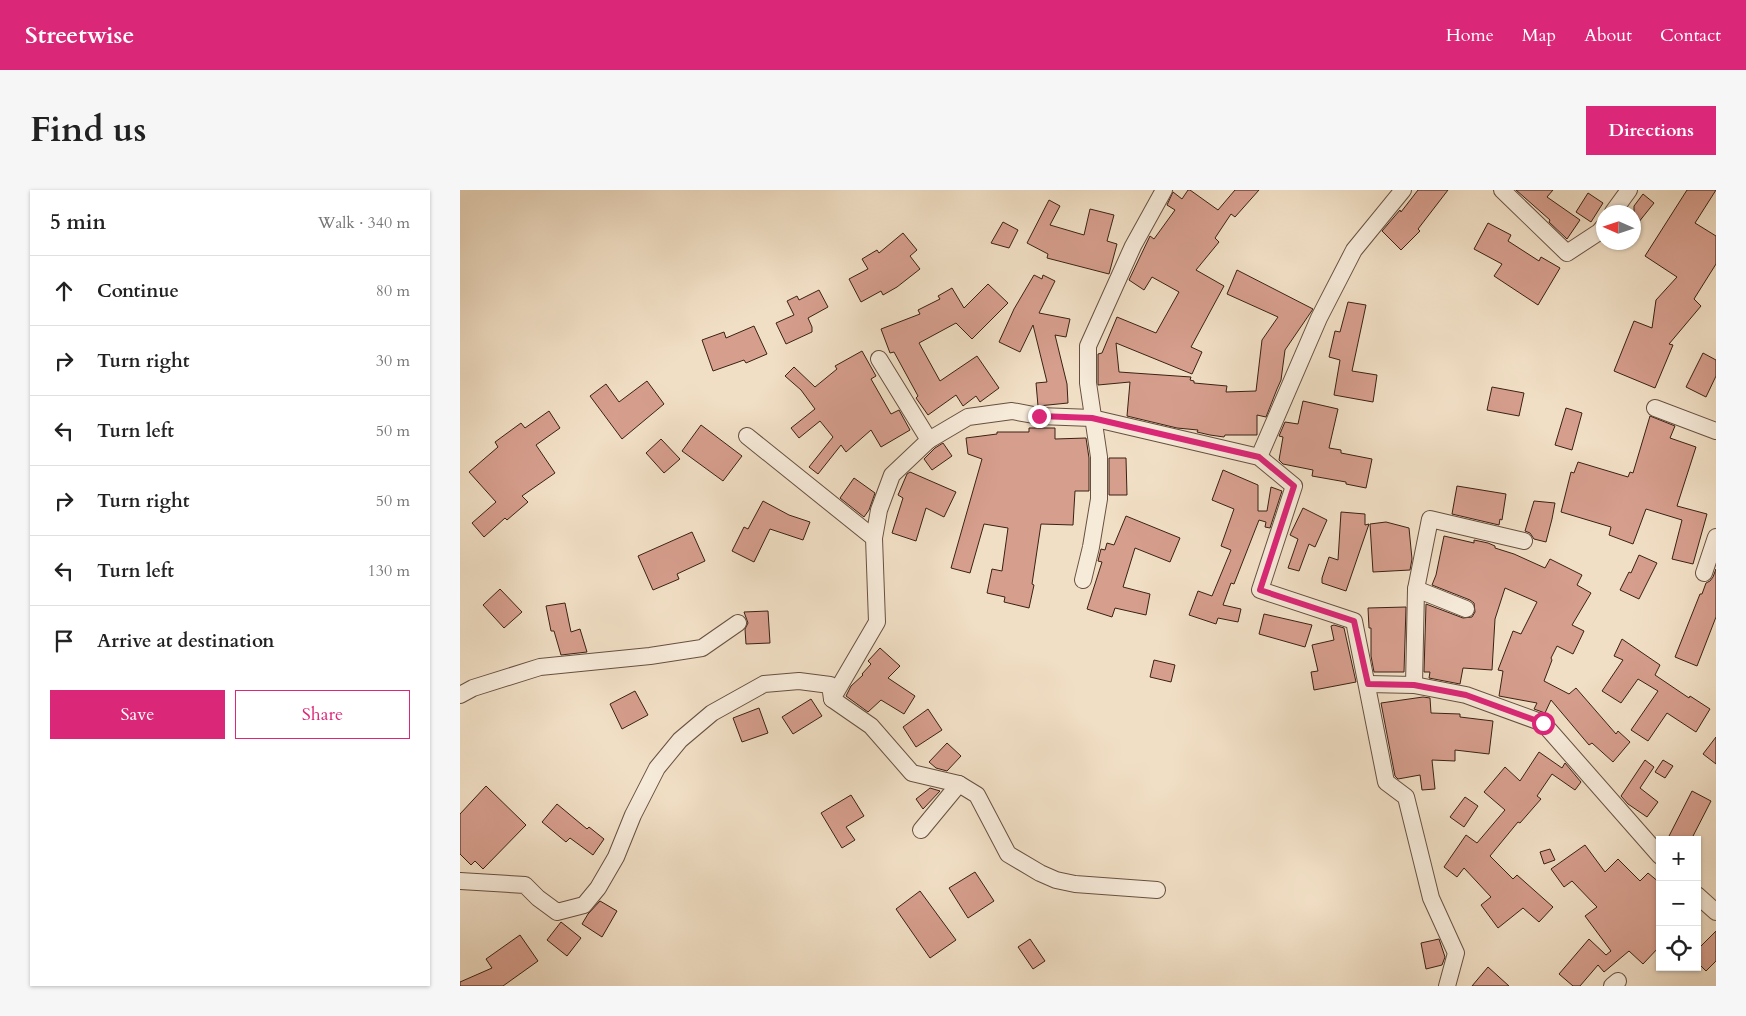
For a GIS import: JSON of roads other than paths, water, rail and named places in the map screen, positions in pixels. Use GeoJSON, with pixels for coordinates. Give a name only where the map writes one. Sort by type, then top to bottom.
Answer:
{"type":"FeatureCollection","features":[{"type":"Feature","properties":{"kind":"street"},"geometry":{"type":"LineString","coordinates":[[1083,580],[1099,499],[1099,457],[1088,383],[1088,346],[1133,246],[1164,190]]}},
{"type":"Feature","properties":{"kind":"street"},"geometry":{"type":"LineString","coordinates":[[1259,457],[1319,318],[1354,250],[1403,190]]}},
{"type":"Feature","properties":{"kind":"street"},"geometry":{"type":"LineString","coordinates":[[1502,190],[1567,253],[1596,234]]}},
{"type":"Feature","properties":{"kind":"street"},"geometry":{"type":"LineString","coordinates":[[1618,205],[1630,190]]}},
{"type":"Feature","properties":{"kind":"street"},"geometry":{"type":"LineString","coordinates":[[879,359],[928,440]]}},
{"type":"Feature","properties":{"kind":"street"},"geometry":{"type":"LineString","coordinates":[[1656,408],[1716,431]]}},
{"type":"Feature","properties":{"kind":"street"},"geometry":{"type":"LineString","coordinates":[[832,699],[877,622],[874,538],[880,510],[892,475],[928,440],[968,417],[1012,411],[1039,416],[1092,418],[1259,457],[1294,486],[1260,590],[1354,621],[1386,782],[1406,797],[1431,898],[1456,953],[1447,986]]}},
{"type":"Feature","properties":{"kind":"street"},"geometry":{"type":"LineString","coordinates":[[746,436],[874,538]]}},
{"type":"Feature","properties":{"kind":"street"},"geometry":{"type":"LineString","coordinates":[[1414,685],[1416,589],[1430,519],[1524,541]]}},
{"type":"Feature","properties":{"kind":"street"},"geometry":{"type":"LineString","coordinates":[[1704,573],[1716,537]]}},
{"type":"Feature","properties":{"kind":"street"},"geometry":{"type":"LineString","coordinates":[[1416,589],[1466,609]]}},
{"type":"Feature","properties":{"kind":"street"},"geometry":{"type":"LineString","coordinates":[[460,695],[473,688],[540,666],[650,656],[702,648],[738,623]]}},
{"type":"Feature","properties":{"kind":"street"},"geometry":{"type":"LineString","coordinates":[[460,881],[525,885],[538,898],[557,912],[584,905],[598,888],[616,857],[633,815],[657,768],[680,740],[712,713],[764,684],[799,681],[830,684],[832,699],[871,726],[912,773],[959,784],[977,795],[1008,854],[1040,873],[1056,880],[1075,884],[1157,890]]}},
{"type":"Feature","properties":{"kind":"street"},"geometry":{"type":"LineString","coordinates":[[1368,684],[1414,685],[1466,695],[1543,723],[1656,851]]}},
{"type":"Feature","properties":{"kind":"street"},"geometry":{"type":"LineString","coordinates":[[921,830],[959,784]]}},
{"type":"Feature","properties":{"kind":"street"},"geometry":{"type":"LineString","coordinates":[[1701,899],[1716,912]]}}]}
